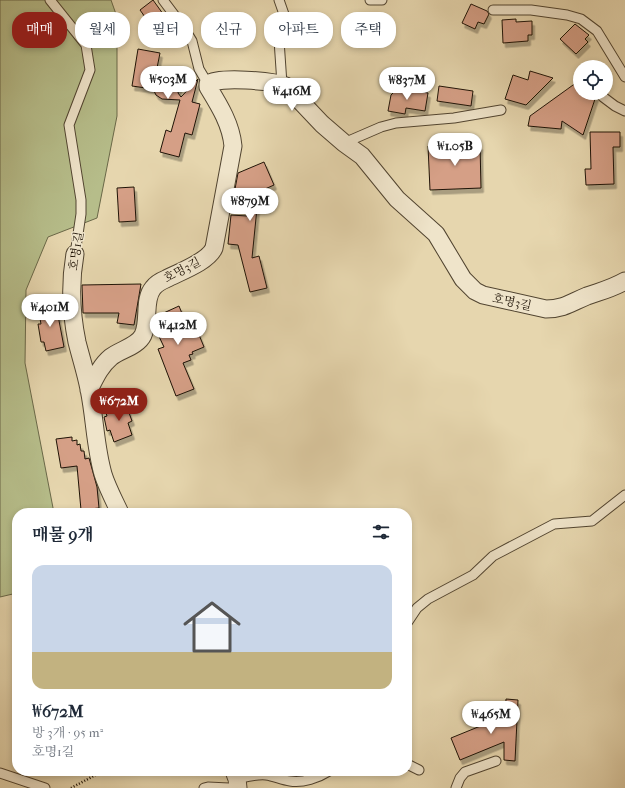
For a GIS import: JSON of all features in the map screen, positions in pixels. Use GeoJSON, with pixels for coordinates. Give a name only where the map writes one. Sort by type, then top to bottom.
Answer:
{"type":"FeatureCollection","features":[{"type":"Feature","properties":{"kind":"street"},"geometry":{"type":"LineString","coordinates":[[208,84],[229,80],[253,80],[282,84]]}},
{"type":"Feature","properties":{"kind":"street","name":"호명3길"},"geometry":{"type":"LineString","coordinates":[[89,390],[108,360],[115,354],[138,342],[143,336],[149,297],[153,288],[160,282],[203,260],[214,248],[232,158],[233,146],[225,118],[208,84]]}},
{"type":"Feature","properties":{"kind":"street","name":"호명3길"},"geometry":{"type":"LineString","coordinates":[[282,84],[292,92],[322,124],[362,156],[397,199],[436,234],[463,279],[475,291],[483,295],[546,309],[554,309],[564,307],[586,296],[612,289],[625,281]]}},
{"type":"Feature","properties":{"kind":"street","name":"호명1길"},"geometry":{"type":"LineString","coordinates":[[75,254],[72,277],[74,319],[78,344],[89,390],[100,463],[107,485],[118,508]]}},
{"type":"Feature","properties":{"kind":"lane","name":"호명1길"},"geometry":{"type":"LineString","coordinates":[[50,0],[86,46],[90,70],[69,125],[82,214],[75,254]]}},
{"type":"Feature","properties":{"kind":"lane","name":"호명3길"},"geometry":{"type":"LineString","coordinates":[[163,0],[192,41],[199,69],[208,84]]}},
{"type":"Feature","properties":{"kind":"lane"},"geometry":{"type":"LineString","coordinates":[[279,0],[286,20],[279,40],[282,84]]}},
{"type":"Feature","properties":{"kind":"lane"},"geometry":{"type":"LineString","coordinates":[[370,0],[382,0]]}},
{"type":"Feature","properties":{"kind":"lane"},"geometry":{"type":"LineString","coordinates":[[493,10],[531,10],[566,15],[581,19],[597,31],[625,77]]}},
{"type":"Feature","properties":{"kind":"lane"},"geometry":{"type":"LineString","coordinates":[[607,100],[625,111]]}},
{"type":"Feature","properties":{"kind":"lane"},"geometry":{"type":"LineString","coordinates":[[344,143],[381,127],[396,123],[454,118],[501,110]]}},
{"type":"Feature","properties":{"kind":"lane"},"geometry":{"type":"LineString","coordinates":[[412,616],[417,608],[428,600],[473,575],[493,556],[554,524],[592,521],[625,495]]}},
{"type":"Feature","properties":{"kind":"lane"},"geometry":{"type":"LineString","coordinates":[[456,788],[460,778],[465,772],[496,761]]}},
{"type":"Feature","properties":{"kind":"lane"},"geometry":{"type":"LineString","coordinates":[[412,766],[419,770]]}},
{"type":"Feature","properties":{"kind":"lane"},"geometry":{"type":"LineString","coordinates":[[0,773],[45,788]]}},
{"type":"Feature","properties":{"kind":"lane"},"geometry":{"type":"LineString","coordinates":[[204,788],[222,787],[251,776]]}},
{"type":"Feature","properties":{"kind":"lane"},"geometry":{"type":"LineString","coordinates":[[269,776],[291,782],[312,779],[318,776]]}},
{"type":"Feature","properties":{"kind":"path"},"geometry":{"type":"LineString","coordinates":[[71,788],[94,776]]}},
{"type":"Feature","properties":{"kind":"green space"},"geometry":{"type":"Polygon","coordinates":[[[0,0],[111,0],[115,12],[75,12],[75,48],[117,48],[117,116],[97,218],[48,237],[26,290],[25,363],[53,508],[12,508],[12,594],[0,597],[0,0]]]}},
{"type":"Feature","properties":{"kind":"building"},"geometry":{"type":"Polygon","coordinates":[[[153,0],[162,12],[141,12],[140,10],[153,0]]]}},
{"type":"Feature","properties":{"kind":"building"},"geometry":{"type":"Polygon","coordinates":[[[471,4],[487,11],[489,14],[484,24],[478,22],[475,29],[462,23],[471,4]]]}},
{"type":"Feature","properties":{"kind":"building"},"geometry":{"type":"Polygon","coordinates":[[[516,19],[516,22],[532,21],[532,35],[528,35],[528,41],[503,43],[502,20],[516,19]]]}},
{"type":"Feature","properties":{"kind":"building"},"geometry":{"type":"Polygon","coordinates":[[[575,24],[589,35],[585,39],[588,42],[576,54],[560,39],[575,24]]]}},
{"type":"Feature","properties":{"kind":"building"},"geometry":{"type":"Polygon","coordinates":[[[138,49],[160,53],[155,78],[180,85],[178,93],[181,97],[198,79],[192,102],[200,104],[192,135],[185,133],[179,157],[160,152],[166,130],[171,132],[180,100],[162,99],[156,95],[153,89],[132,86],[138,49]]]}},
{"type":"Feature","properties":{"kind":"building"},"geometry":{"type":"Polygon","coordinates":[[[530,71],[553,78],[526,105],[505,99],[513,75],[528,80],[530,71]]]}},
{"type":"Feature","properties":{"kind":"building"},"geometry":{"type":"Polygon","coordinates":[[[573,85],[573,100],[595,100],[583,135],[562,121],[561,129],[528,126],[530,116],[573,85]]]}},
{"type":"Feature","properties":{"kind":"building"},"geometry":{"type":"Polygon","coordinates":[[[439,86],[473,91],[471,106],[437,101],[439,86]]]}},
{"type":"Feature","properties":{"kind":"building"},"geometry":{"type":"Polygon","coordinates":[[[398,88],[428,93],[425,111],[406,108],[405,114],[388,111],[391,95],[398,88]]]}},
{"type":"Feature","properties":{"kind":"building"},"geometry":{"type":"Polygon","coordinates":[[[590,132],[620,132],[620,147],[613,147],[614,184],[586,185],[585,169],[591,169],[590,132]]]}},
{"type":"Feature","properties":{"kind":"building"},"geometry":{"type":"Polygon","coordinates":[[[480,145],[481,188],[430,190],[428,146],[480,145]]]}},
{"type":"Feature","properties":{"kind":"building"},"geometry":{"type":"Polygon","coordinates":[[[264,162],[274,185],[256,193],[262,205],[257,208],[252,258],[259,256],[267,288],[250,292],[238,245],[228,244],[231,215],[247,216],[235,189],[238,173],[264,162]]]}},
{"type":"Feature","properties":{"kind":"building"},"geometry":{"type":"Polygon","coordinates":[[[134,187],[136,221],[119,222],[117,188],[134,187]]]}},
{"type":"Feature","properties":{"kind":"building"},"geometry":{"type":"Polygon","coordinates":[[[141,284],[134,325],[117,323],[119,313],[83,313],[82,285],[141,284]]]}},
{"type":"Feature","properties":{"kind":"building"},"geometry":{"type":"Polygon","coordinates":[[[56,305],[64,347],[46,351],[44,342],[41,342],[38,324],[41,324],[38,308],[56,305]]]}},
{"type":"Feature","properties":{"kind":"building"},"geometry":{"type":"Polygon","coordinates":[[[179,306],[183,316],[190,313],[204,347],[192,352],[193,354],[189,355],[191,360],[183,363],[194,389],[176,396],[158,349],[164,347],[155,328],[157,316],[179,306]]]}},
{"type":"Feature","properties":{"kind":"building"},"geometry":{"type":"Polygon","coordinates":[[[125,402],[132,421],[128,423],[132,435],[114,442],[110,430],[107,431],[104,417],[107,416],[106,413],[110,412],[108,407],[125,402]]]}},
{"type":"Feature","properties":{"kind":"building"},"geometry":{"type":"Polygon","coordinates":[[[72,437],[72,441],[77,440],[77,445],[80,444],[81,451],[84,451],[85,459],[89,458],[97,487],[99,508],[81,508],[77,466],[61,468],[56,439],[72,437]]]}},
{"type":"Feature","properties":{"kind":"building"},"geometry":{"type":"Polygon","coordinates":[[[506,699],[518,700],[515,761],[504,760],[504,742],[460,760],[451,738],[505,716],[506,699]]]}}]}
